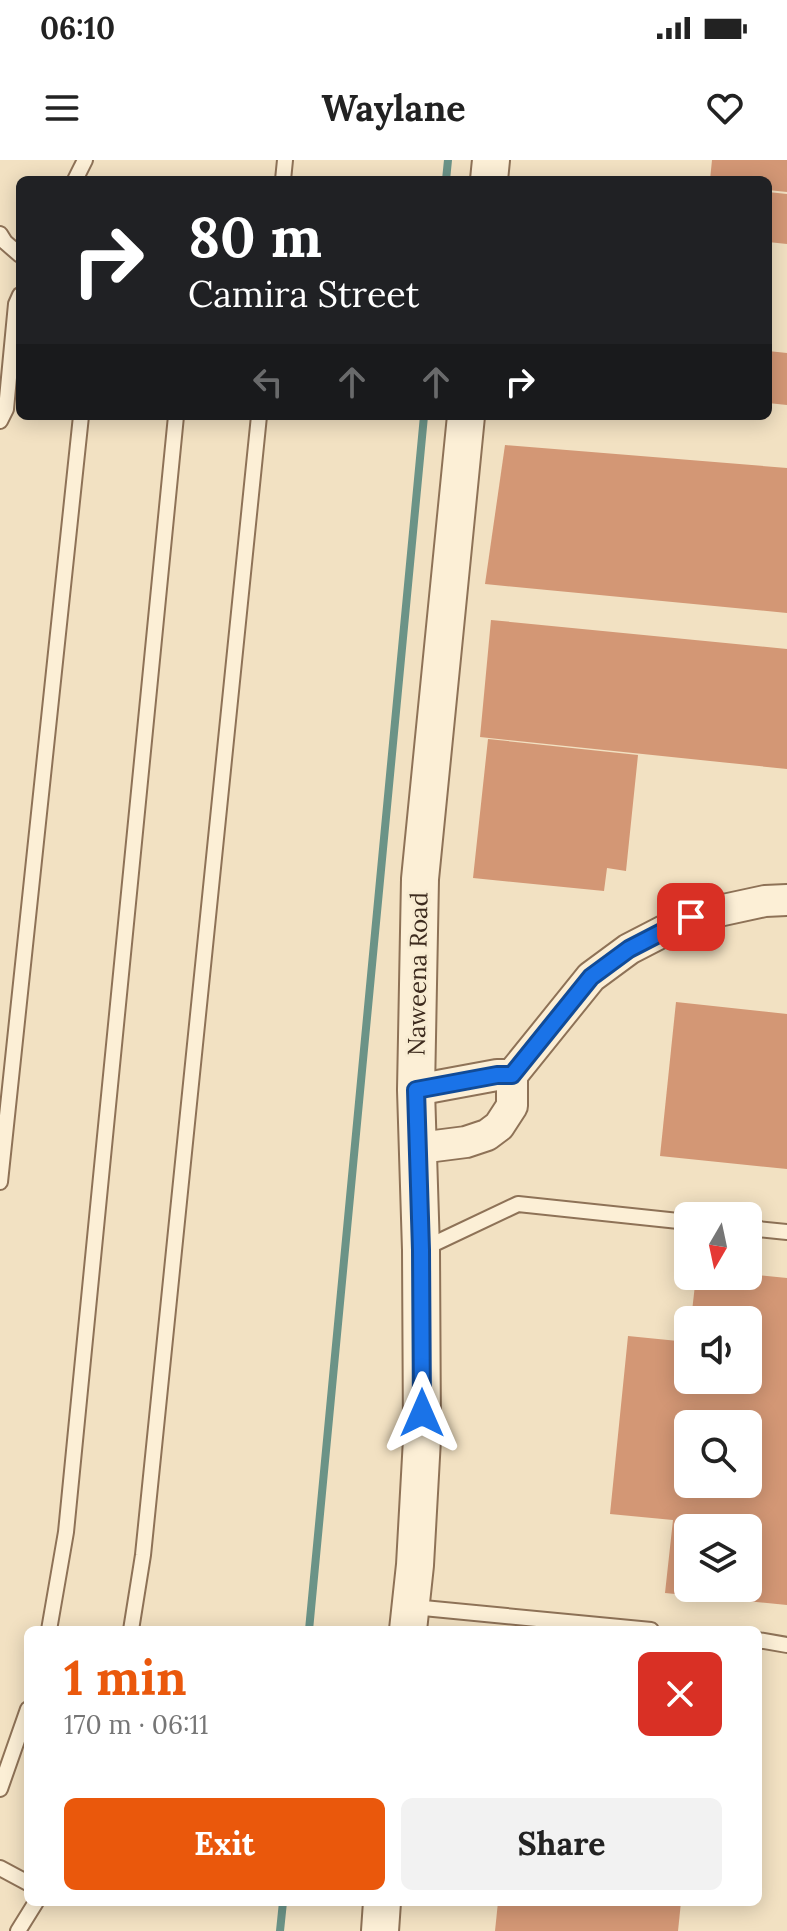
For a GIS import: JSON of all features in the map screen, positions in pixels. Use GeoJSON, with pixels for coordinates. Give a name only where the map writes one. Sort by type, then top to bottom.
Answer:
{"type":"FeatureCollection","features":[{"type":"Feature","properties":{"kind":"street","name":"Naweena Road"},"geometry":{"type":"LineString","coordinates":[[409,1619],[422,1439],[416,1090],[420,879],[466,420]]}},
{"type":"Feature","properties":{"kind":"street"},"geometry":{"type":"LineString","coordinates":[[419,1148],[466,1142],[487,1135],[499,1126],[512,1106],[512,1075],[591,977],[629,949],[691,917],[765,901],[787,900]]}},
{"type":"Feature","properties":{"kind":"street"},"geometry":{"type":"LineString","coordinates":[[416,1090],[512,1075]]}},
{"type":"Feature","properties":{"kind":"street"},"geometry":{"type":"LineString","coordinates":[[380,1931],[382,1906]]}},
{"type":"Feature","properties":{"kind":"lane"},"geometry":{"type":"LineString","coordinates":[[0,234],[16,252]]}},
{"type":"Feature","properties":{"kind":"lane"},"geometry":{"type":"LineString","coordinates":[[0,421],[6,409],[16,304]]}},
{"type":"Feature","properties":{"kind":"lane"},"geometry":{"type":"LineString","coordinates":[[0,1182],[81,420]]}},
{"type":"Feature","properties":{"kind":"lane"},"geometry":{"type":"LineString","coordinates":[[50,1626],[66,1532],[176,420]]}},
{"type":"Feature","properties":{"kind":"lane"},"geometry":{"type":"LineString","coordinates":[[132,1626],[143,1555],[259,420]]}},
{"type":"Feature","properties":{"kind":"lane"},"geometry":{"type":"LineString","coordinates":[[421,1250],[518,1204],[674,1221]]}},
{"type":"Feature","properties":{"kind":"lane"},"geometry":{"type":"LineString","coordinates":[[762,1229],[787,1232]]}},
{"type":"Feature","properties":{"kind":"lane"},"geometry":{"type":"LineString","coordinates":[[409,1619],[563,1626]]}},
{"type":"Feature","properties":{"kind":"lane"},"geometry":{"type":"LineString","coordinates":[[762,1641],[787,1645]]}},
{"type":"Feature","properties":{"kind":"lane"},"geometry":{"type":"LineString","coordinates":[[0,1789],[24,1720]]}},
{"type":"Feature","properties":{"kind":"lane"},"geometry":{"type":"LineString","coordinates":[[0,1868],[24,1881]]}},
{"type":"Feature","properties":{"kind":"lane"},"geometry":{"type":"LineString","coordinates":[[18,1931],[34,1906]]}},
{"type":"Feature","properties":{"kind":"building"},"geometry":{"type":"Polygon","coordinates":[[[712,160],[787,160],[787,192],[772,190],[772,176],[710,176],[712,160]]]}},
{"type":"Feature","properties":{"kind":"building"},"geometry":{"type":"Polygon","coordinates":[[[772,192],[787,194],[787,244],[772,242],[772,192]]]}},
{"type":"Feature","properties":{"kind":"building"},"geometry":{"type":"Polygon","coordinates":[[[772,351],[787,353],[787,405],[772,403],[772,351]]]}},
{"type":"Feature","properties":{"kind":"building"},"geometry":{"type":"Polygon","coordinates":[[[505,445],[787,468],[787,613],[485,584],[505,445]]]}},
{"type":"Feature","properties":{"kind":"building"},"geometry":{"type":"Polygon","coordinates":[[[491,620],[787,649],[787,769],[480,737],[491,620]]]}},
{"type":"Feature","properties":{"kind":"building"},"geometry":{"type":"Polygon","coordinates":[[[488,739],[638,755],[626,871],[607,868],[604,891],[473,878],[488,739]]]}},
{"type":"Feature","properties":{"kind":"building"},"geometry":{"type":"Polygon","coordinates":[[[676,1002],[787,1014],[787,1169],[660,1156],[676,1002]]]}},
{"type":"Feature","properties":{"kind":"building"},"geometry":{"type":"Polygon","coordinates":[[[762,1275],[787,1278],[787,1605],[756,1602],[762,1602],[762,1514],[674,1514],[674,1594],[665,1593],[673,1520],[610,1514],[628,1336],[674,1341],[674,1394],[762,1394],[762,1306],[693,1306],[694,1290],[762,1290],[762,1275]]]}},
{"type":"Feature","properties":{"kind":"building"},"geometry":{"type":"Polygon","coordinates":[[[498,1906],[681,1906],[678,1931],[495,1931],[498,1906]]]}},
{"type":"Feature","properties":{"kind":"waterway"},"geometry":{"type":"LineString","coordinates":[[446,176],[448,160]]}},
{"type":"Feature","properties":{"kind":"waterway"},"geometry":{"type":"LineString","coordinates":[[309,1626],[424,420]]}},
{"type":"Feature","properties":{"kind":"waterway"},"geometry":{"type":"LineString","coordinates":[[280,1931],[283,1906]]}},
{"type":"Feature","properties":{"kind":"route"},"geometry":{"type":"LineString","coordinates":[[422,1413],[416,1090],[512,1075],[591,977],[629,949],[691,917]]}}]}
